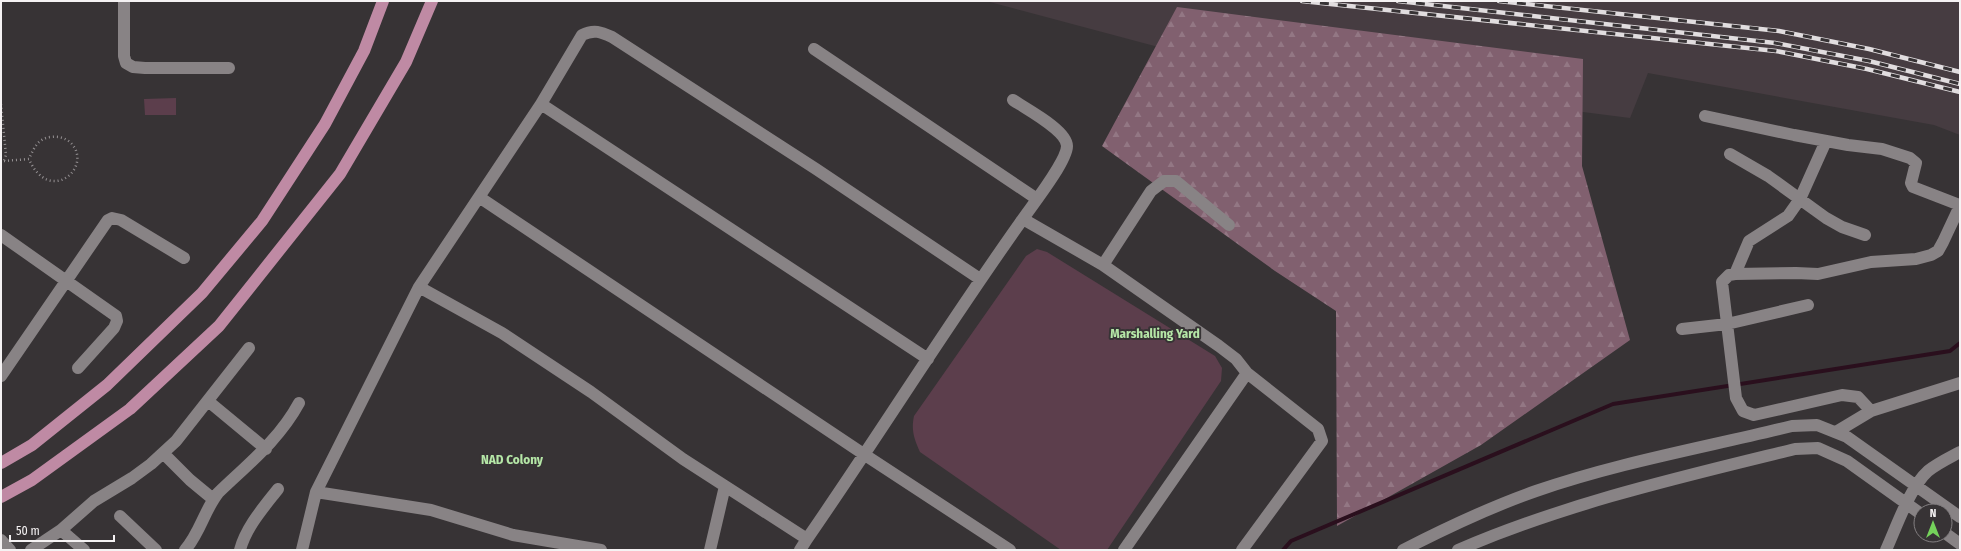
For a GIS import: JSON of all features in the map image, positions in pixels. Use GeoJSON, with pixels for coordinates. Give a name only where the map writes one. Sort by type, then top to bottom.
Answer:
{"type":"FeatureCollection","features":[{"type":"Feature","properties":{"kind":"main road"},"geometry":{"type":"LineString","coordinates":[[1,463],[32,445],[107,385],[202,293],[257,227],[325,124],[364,51],[383,1]]}},
{"type":"Feature","properties":{"kind":"main road"},"geometry":{"type":"LineString","coordinates":[[1,497],[32,480],[130,409],[218,326],[340,174],[406,62],[432,1]]}},
{"type":"Feature","properties":{"kind":"street"},"geometry":{"type":"LineString","coordinates":[[124,1],[124,56],[126,63],[133,67],[145,68],[229,68]]}},
{"type":"Feature","properties":{"kind":"street"},"geometry":{"type":"LineString","coordinates":[[302,550],[316,492],[419,287],[541,104],[582,35],[590,31],[600,31],[619,41],[816,169],[980,279]]}},
{"type":"Feature","properties":{"kind":"street"},"geometry":{"type":"LineString","coordinates":[[814,49],[1037,199]]}},
{"type":"Feature","properties":{"kind":"street"},"geometry":{"type":"LineString","coordinates":[[800,550],[865,455],[980,279],[1037,199],[1067,151],[1067,144],[1064,136],[1014,100]]}},
{"type":"Feature","properties":{"kind":"street"},"geometry":{"type":"LineString","coordinates":[[541,104],[928,359]]}},
{"type":"Feature","properties":{"kind":"street"},"geometry":{"type":"LineString","coordinates":[[1705,116],[1750,127],[1826,141],[1882,149],[1910,158],[1916,163],[1917,166],[1912,181],[1913,187],[1957,204],[1959,208],[1943,242],[1938,251],[1931,255],[1916,258],[1871,262],[1818,274],[1796,272],[1735,274],[1729,275],[1722,282],[1736,398],[1743,412],[1754,415],[1842,395],[1858,398],[1872,411]]}},
{"type":"Feature","properties":{"kind":"street"},"geometry":{"type":"LineString","coordinates":[[1735,274],[1749,241],[1788,216],[1800,199],[1826,141]]}},
{"type":"Feature","properties":{"kind":"street"},"geometry":{"type":"LineString","coordinates":[[1730,154],[1768,176],[1826,218],[1842,227],[1865,235]]}},
{"type":"Feature","properties":{"kind":"street"},"geometry":{"type":"LineString","coordinates":[[1102,265],[1151,191],[1164,181],[1176,181],[1229,225]]}},
{"type":"Feature","properties":{"kind":"street"},"geometry":{"type":"LineString","coordinates":[[479,197],[1010,550]]}},
{"type":"Feature","properties":{"kind":"street"},"geometry":{"type":"LineString","coordinates":[[1,376],[105,223],[112,218],[121,220],[184,258]]}},
{"type":"Feature","properties":{"kind":"street"},"geometry":{"type":"LineString","coordinates":[[1023,219],[1102,265],[1219,346],[1236,359],[1247,373],[1318,429],[1322,441],[1242,550]]}},
{"type":"Feature","properties":{"kind":"street"},"geometry":{"type":"LineString","coordinates":[[1,235],[116,316],[117,321],[114,328],[78,368]]}},
{"type":"Feature","properties":{"kind":"street"},"geometry":{"type":"LineString","coordinates":[[419,287],[502,333],[591,392],[683,459],[807,539]]}},
{"type":"Feature","properties":{"kind":"street"},"geometry":{"type":"LineString","coordinates":[[1682,329],[1727,324],[1808,305]]}},
{"type":"Feature","properties":{"kind":"street"},"geometry":{"type":"LineString","coordinates":[[31,550],[61,530],[94,501],[132,478],[176,441],[249,348]]}},
{"type":"Feature","properties":{"kind":"street"},"geometry":{"type":"LineString","coordinates":[[1124,550],[1247,373]]}},
{"type":"Feature","properties":{"kind":"street"},"geometry":{"type":"LineString","coordinates":[[1836,432],[1872,411],[1960,383]]}},
{"type":"Feature","properties":{"kind":"street"},"geometry":{"type":"LineString","coordinates":[[208,401],[266,449]]}},
{"type":"Feature","properties":{"kind":"street"},"geometry":{"type":"LineString","coordinates":[[185,550],[198,531],[213,499],[248,463],[266,449],[288,422],[299,403]]}},
{"type":"Feature","properties":{"kind":"street"},"geometry":{"type":"LineString","coordinates":[[1403,550],[1483,511],[1537,491],[1646,459],[1792,426],[1817,425],[1847,437],[1960,517]]}},
{"type":"Feature","properties":{"kind":"street"},"geometry":{"type":"LineString","coordinates":[[1458,550],[1537,518],[1587,502],[1795,448],[1818,448],[1842,458],[1913,507]]}},
{"type":"Feature","properties":{"kind":"street"},"geometry":{"type":"LineString","coordinates":[[1886,550],[1916,486],[1927,472],[1937,464],[1960,452]]}},
{"type":"Feature","properties":{"kind":"street"},"geometry":{"type":"LineString","coordinates":[[163,453],[190,480],[213,499]]}},
{"type":"Feature","properties":{"kind":"street"},"geometry":{"type":"LineString","coordinates":[[710,550],[725,486]]}},
{"type":"Feature","properties":{"kind":"street"},"geometry":{"type":"LineString","coordinates":[[240,550],[247,533],[278,489]]}},
{"type":"Feature","properties":{"kind":"street"},"geometry":{"type":"LineString","coordinates":[[316,492],[431,510],[513,535],[601,550]]}},
{"type":"Feature","properties":{"kind":"street"},"geometry":{"type":"LineString","coordinates":[[120,516],[156,550]]}},
{"type":"Feature","properties":{"kind":"street"},"geometry":{"type":"LineString","coordinates":[[61,530],[84,550]]}},
{"type":"Feature","properties":{"kind":"street"},"geometry":{"type":"LineString","coordinates":[[1,540],[10,550]]}},
{"type":"Feature","properties":{"kind":"path"},"geometry":{"type":"LineString","coordinates":[[1,104],[6,156],[2,162]]}},
{"type":"Feature","properties":{"kind":"path"},"geometry":{"type":"LineString","coordinates":[[57,136],[69,141],[76,149],[77,158],[74,170],[68,177],[58,182],[46,180],[37,173],[29,159],[34,146],[44,138],[57,136]]}},
{"type":"Feature","properties":{"kind":"path"},"geometry":{"type":"LineString","coordinates":[[2,162],[29,159]]}},
{"type":"Feature","properties":{"kind":"shaded area"},"geometry":{"type":"Polygon","coordinates":[[[986,1],[1960,1],[1960,135],[1934,125],[1648,73],[1630,118],[1237,68],[986,1]]]}},
{"type":"Feature","properties":{"kind":"shaded area"},"geometry":{"type":"Polygon","coordinates":[[[176,98],[176,115],[145,115],[144,99],[176,98]]]}},
{"type":"Feature","properties":{"kind":"shaded area"},"geometry":{"type":"Polygon","coordinates":[[[1037,249],[1047,252],[1215,356],[1222,368],[1221,381],[1107,550],[1061,550],[920,452],[916,443],[913,426],[914,416],[1026,256],[1037,249]]]}},
{"type":"Feature","properties":{"kind":"green space"},"geometry":{"type":"Polygon","coordinates":[[[1177,7],[1583,59],[1582,166],[1630,340],[1481,445],[1337,526],[1336,311],[1275,271],[1102,146],[1177,7]]]}},
{"type":"Feature","properties":{"kind":"waterway"},"geometry":{"type":"LineString","coordinates":[[1283,550],[1291,541],[1613,404],[1950,351],[1960,343]]}},
{"type":"Feature","properties":{"kind":"railway"},"geometry":{"type":"LineString","coordinates":[[1302,1],[1776,51],[1867,69],[1960,92]]}},
{"type":"Feature","properties":{"kind":"railway"},"geometry":{"type":"LineString","coordinates":[[1398,1],[1775,43],[1869,61],[1960,84]]}},
{"type":"Feature","properties":{"kind":"railway"},"geometry":{"type":"LineString","coordinates":[[1499,1],[1779,31],[1869,49],[1960,72]]}},
{"type":"Feature","properties":{"kind":"district","name":"Marshalling Yard"},"geometry":{"type":"Point","coordinates":[1155,333]}},
{"type":"Feature","properties":{"kind":"district","name":"NAD Colony"},"geometry":{"type":"Point","coordinates":[512,459]}}]}
